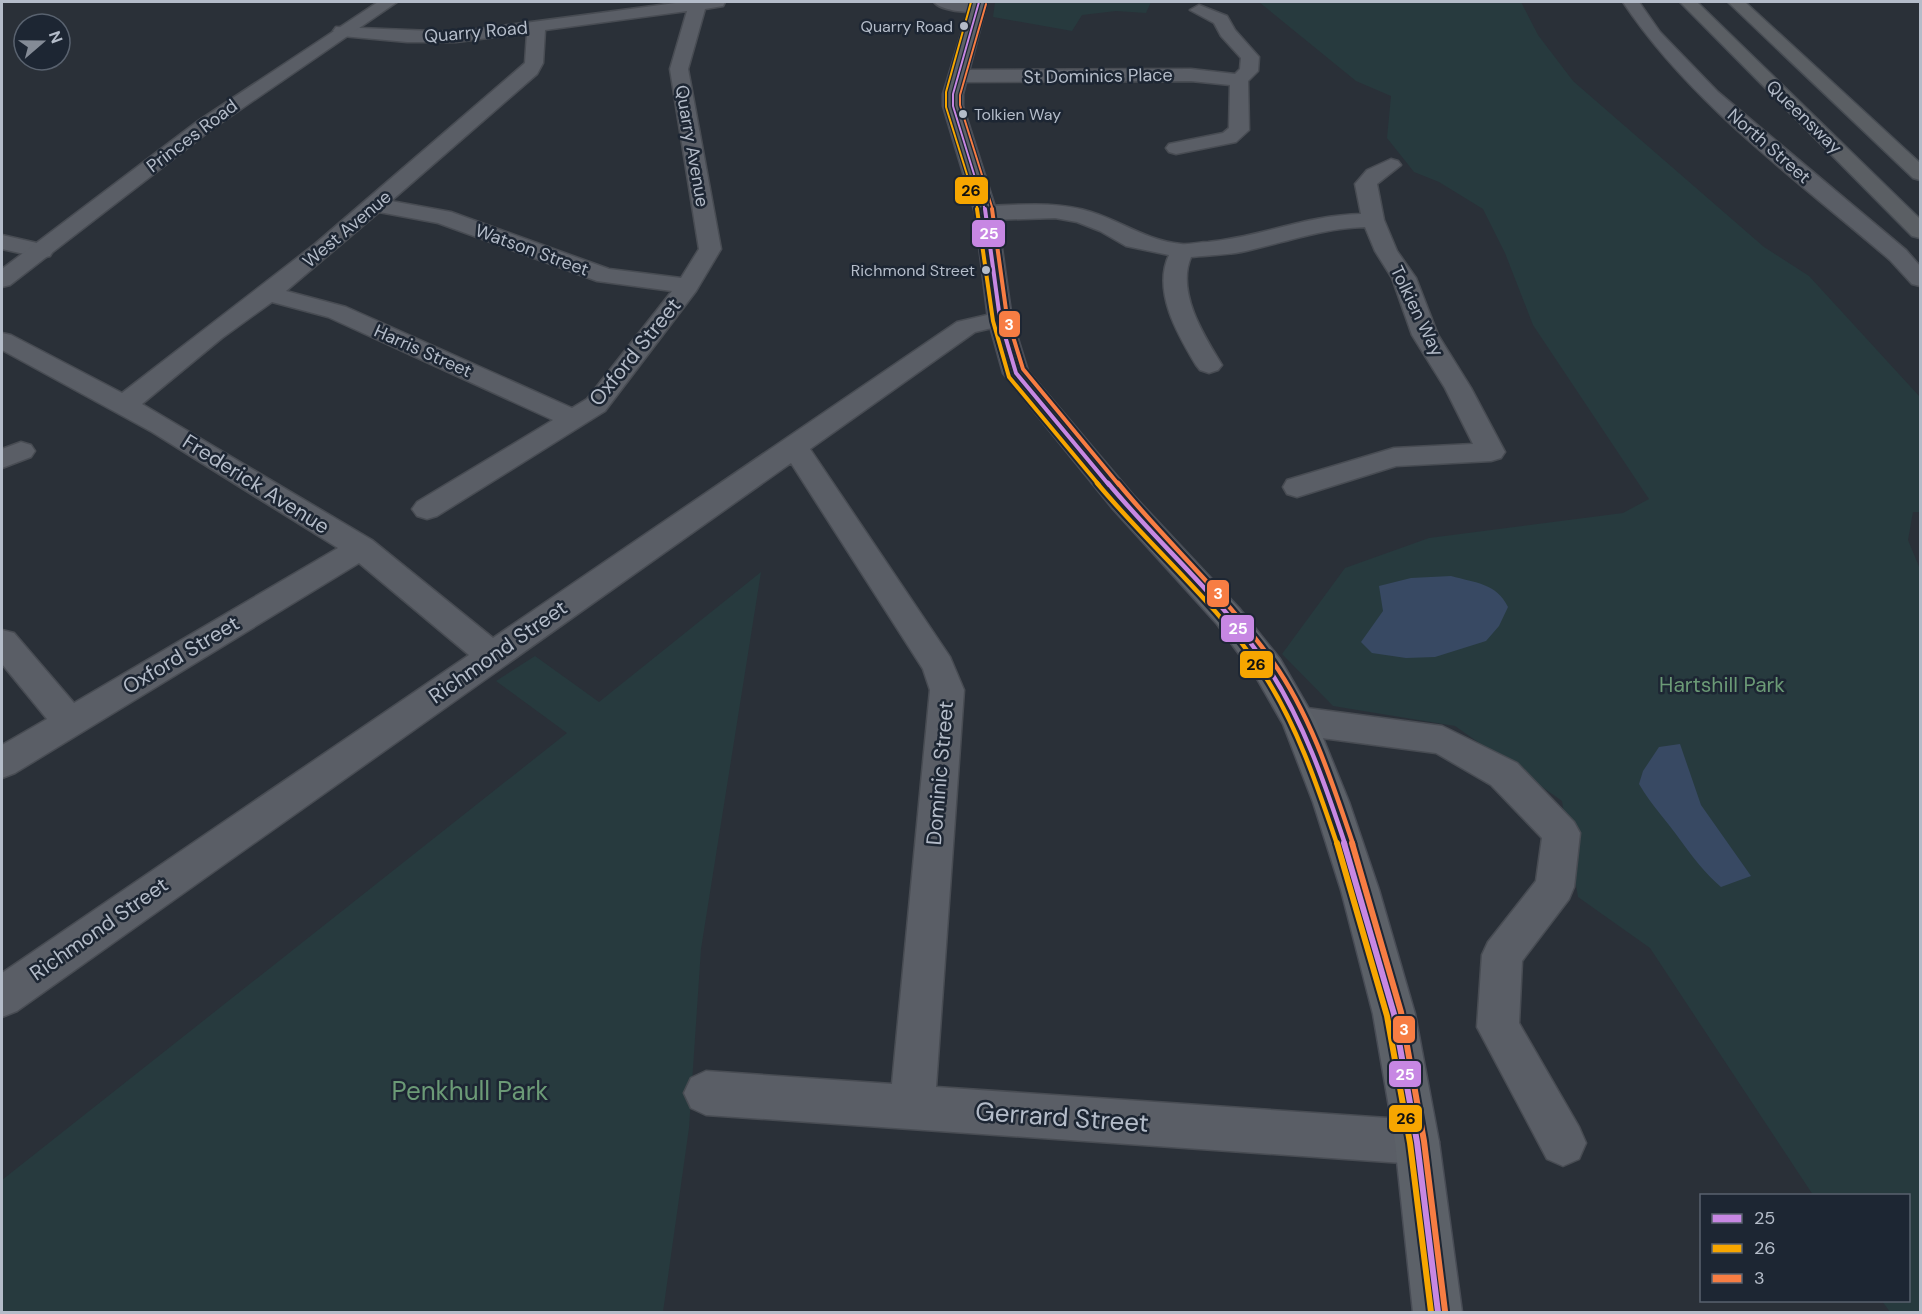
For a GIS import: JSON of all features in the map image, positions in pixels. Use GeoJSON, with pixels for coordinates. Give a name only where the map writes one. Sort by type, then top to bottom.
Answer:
{"type":"FeatureCollection","features":[{"type":"Feature","properties":{"kind":"highway"},"geometry":{"type":"LineString","coordinates":[[1680,2],[1740,55]]}},
{"type":"Feature","properties":{"kind":"highway","name":"Queensway"},"geometry":{"type":"LineString","coordinates":[[1688,2],[1920,231]]}},
{"type":"Feature","properties":{"kind":"highway","name":"Queensway"},"geometry":{"type":"LineString","coordinates":[[1736,2],[1920,174]]}},
{"type":"Feature","properties":{"kind":"highway"},"geometry":{"type":"LineString","coordinates":[[1760,2],[1857,92],[1920,158]]}},
{"type":"Feature","properties":{"kind":"main road"},"geometry":{"type":"LineString","coordinates":[[978,4],[953,94],[953,106],[986,213],[1000,319],[1016,373],[1123,502],[1228,616],[1268,668],[1299,721],[1360,890],[1394,1014],[1418,1142],[1438,1312]]}},
{"type":"Feature","properties":{"kind":"street","name":"Princes Road"},"geometry":{"type":"LineString","coordinates":[[2,280],[205,124],[342,31],[389,2]]}},
{"type":"Feature","properties":{"kind":"street"},"geometry":{"type":"LineString","coordinates":[[568,22],[572,15],[591,2]]}},
{"type":"Feature","properties":{"kind":"street","name":"Quarry Road"},"geometry":{"type":"LineString","coordinates":[[342,31],[436,38],[536,27],[708,2]]}},
{"type":"Feature","properties":{"kind":"street","name":"Quarry Avenue"},"geometry":{"type":"LineString","coordinates":[[688,286],[710,249],[679,69],[708,2]]}},
{"type":"Feature","properties":{"kind":"street"},"geometry":{"type":"LineString","coordinates":[[942,2],[978,4]]}},
{"type":"Feature","properties":{"kind":"street","name":"North Street"},"geometry":{"type":"LineString","coordinates":[[1631,2],[1654,36],[1711,96],[1898,255],[1920,279]]}},
{"type":"Feature","properties":{"kind":"street"},"geometry":{"type":"LineString","coordinates":[[1176,148],[1229,138],[1239,130],[1239,80],[1249,71],[1250,57],[1227,32],[1230,19],[1199,10]]}},
{"type":"Feature","properties":{"kind":"street","name":"West Avenue"},"geometry":{"type":"LineString","coordinates":[[123,406],[213,333],[268,294],[377,205],[530,70],[534,63],[536,27]]}},
{"type":"Feature","properties":{"kind":"street","name":"St Dominics Place"},"geometry":{"type":"LineString","coordinates":[[958,76],[1191,75],[1239,80]]}},
{"type":"Feature","properties":{"kind":"street"},"geometry":{"type":"LineString","coordinates":[[986,213],[1064,212],[1108,226],[1134,241],[1182,251],[1243,245],[1295,230],[1341,221],[1373,220],[1366,184],[1374,174],[1391,165]]}},
{"type":"Feature","properties":{"kind":"street","name":"Watson Street"},"geometry":{"type":"LineString","coordinates":[[377,205],[443,217],[605,276],[688,286]]}},
{"type":"Feature","properties":{"kind":"street","name":"Tolkien Way"},"geometry":{"type":"LineString","coordinates":[[1297,488],[1394,458],[1491,452],[1458,388],[1425,335],[1404,278],[1386,251],[1373,220]]}},
{"type":"Feature","properties":{"kind":"street"},"geometry":{"type":"LineString","coordinates":[[2,242],[42,251]]}},
{"type":"Feature","properties":{"kind":"street"},"geometry":{"type":"LineString","coordinates":[[1182,251],[1175,269],[1180,306],[1195,343],[1209,366]]}},
{"type":"Feature","properties":{"kind":"street","name":"Oxford Street"},"geometry":{"type":"LineString","coordinates":[[427,509],[596,405],[688,286]]}},
{"type":"Feature","properties":{"kind":"street","name":"Harris Street"},"geometry":{"type":"LineString","coordinates":[[268,294],[337,312],[574,419]]}},
{"type":"Feature","properties":{"kind":"street","name":"Richmond Street"},"geometry":{"type":"LineString","coordinates":[[2,997],[966,327],[1000,319]]}},
{"type":"Feature","properties":{"kind":"street","name":"Frederick Avenue"},"geometry":{"type":"LineString","coordinates":[[2,339],[162,426],[361,548],[493,656]]}},
{"type":"Feature","properties":{"kind":"street","name":"Dominic Street"},"geometry":{"type":"LineString","coordinates":[[794,446],[938,666],[947,690],[912,1107]]}},
{"type":"Feature","properties":{"kind":"street","name":"Oxford Street"},"geometry":{"type":"LineString","coordinates":[[2,763],[361,548]]}},
{"type":"Feature","properties":{"kind":"street"},"geometry":{"type":"LineString","coordinates":[[2,642],[70,722]]}},
{"type":"Feature","properties":{"kind":"street"},"geometry":{"type":"LineString","coordinates":[[1299,721],[1442,740],[1504,774],[1561,833],[1555,887],[1502,955],[1498,1027],[1563,1143]]}},
{"type":"Feature","properties":{"kind":"street","name":"Gerrard Street"},"geometry":{"type":"LineString","coordinates":[[706,1093],[1418,1142]]}},
{"type":"Feature","properties":{"kind":"green space"},"geometry":{"type":"Polygon","coordinates":[[[995,2],[1151,2],[1146,13],[1116,11],[1082,15],[1072,31],[993,17],[995,2]]]}},
{"type":"Feature","properties":{"kind":"green space","name":"Hartshill Park"},"geometry":{"type":"Polygon","coordinates":[[[1259,2],[1521,2],[1538,35],[1573,81],[1764,247],[1809,276],[1920,397],[1920,512],[1913,512],[1908,540],[1920,569],[1920,1312],[1890,1312],[1883,1302],[1910,1302],[1910,1194],[1812,1194],[1650,948],[1578,897],[1562,801],[1455,726],[1333,706],[1282,654],[1345,568],[1429,538],[1623,513],[1649,499],[1533,325],[1505,253],[1483,209],[1439,182],[1414,172],[1387,138],[1391,96],[1356,81],[1259,2]]]}},
{"type":"Feature","properties":{"kind":"green space","name":"Penkhull Park"},"geometry":{"type":"Polygon","coordinates":[[[761,572],[701,949],[689,1128],[663,1312],[2,1312],[2,1180],[567,733],[496,681],[535,656],[599,702],[761,572]]]}},
{"type":"Feature","properties":{"kind":"water"},"geometry":{"type":"Polygon","coordinates":[[[1451,576],[1491,588],[1498,593],[1508,607],[1499,626],[1486,641],[1435,657],[1406,658],[1372,653],[1361,642],[1383,611],[1379,586],[1411,578],[1451,576]]]}},
{"type":"Feature","properties":{"kind":"water"},"geometry":{"type":"Polygon","coordinates":[[[1680,744],[1701,805],[1751,876],[1721,887],[1695,860],[1639,784],[1643,771],[1659,747],[1680,744]]]}},
{"type":"Feature","properties":{"kind":"transit line","name":"26"},"geometry":{"type":"LineString","coordinates":[[971,2],[946,92],[946,107],[979,215],[993,321],[1009,377],[1117,507],[1222,621],[1262,672],[1292,724],[1324,805],[1353,892],[1387,1016],[1410,1143],[1431,1312]]}},
{"type":"Feature","properties":{"kind":"transit line","name":"25"},"geometry":{"type":"LineString","coordinates":[[979,2],[953,94],[953,106],[986,213],[1000,319],[1016,373],[1123,502],[1228,616],[1268,668],[1299,721],[1331,802],[1360,890],[1394,1014],[1417,1142],[1438,1312]]}},
{"type":"Feature","properties":{"kind":"transit line","name":"3"},"geometry":{"type":"LineString","coordinates":[[986,4],[960,95],[960,105],[993,211],[1007,317],[1023,369],[1129,497],[1234,611],[1274,663],[1306,718],[1338,800],[1367,888],[1401,1012],[1424,1141],[1445,1311]]}},
{"type":"Feature","properties":{"kind":"place","name":"Quarry Road"},"geometry":{"type":"Point","coordinates":[964,26]}},
{"type":"Feature","properties":{"kind":"place","name":"Tolkien Way"},"geometry":{"type":"Point","coordinates":[963,114]}},
{"type":"Feature","properties":{"kind":"place","name":"Richmond Street"},"geometry":{"type":"Point","coordinates":[986,270]}}]}
